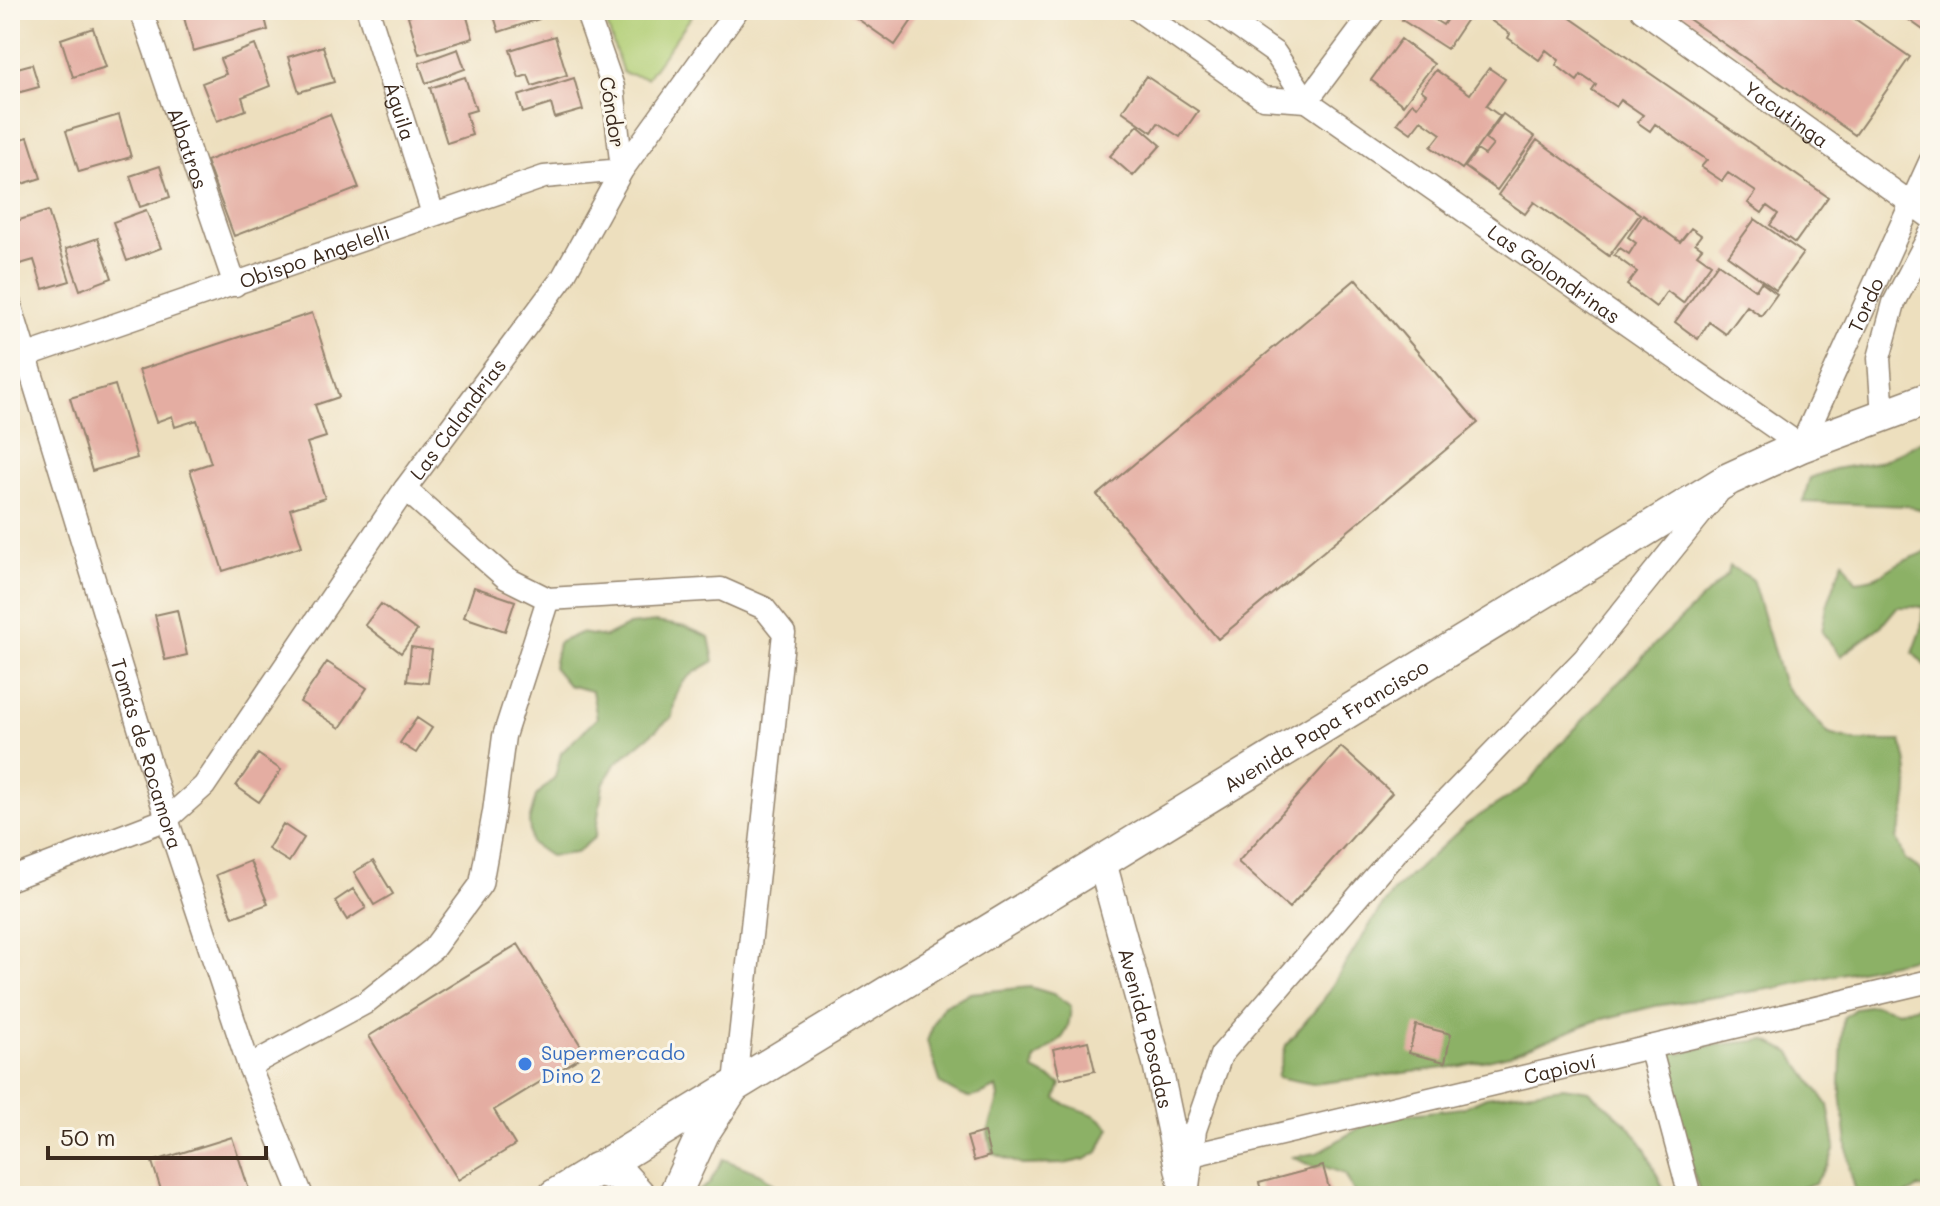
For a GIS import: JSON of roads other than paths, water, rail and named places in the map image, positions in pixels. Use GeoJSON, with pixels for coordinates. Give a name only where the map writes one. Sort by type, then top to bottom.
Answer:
{"type":"FeatureCollection","features":[{"type":"Feature","properties":{"kind":"main road","name":"Avenida Papa Francisco"},"geometry":{"type":"LineString","coordinates":[[554,1196],[1729,479],[1801,446],[1930,398]]}},
{"type":"Feature","properties":{"kind":"main road","name":"Avenida Papa Francisco"},"geometry":{"type":"LineString","coordinates":[[674,1196],[703,1133],[735,1083]]}},
{"type":"Feature","properties":{"kind":"main road"},"geometry":{"type":"LineString","coordinates":[[596,1169],[622,1176],[640,1196]]}},
{"type":"Feature","properties":{"kind":"street","name":"Albatros"},"geometry":{"type":"LineString","coordinates":[[141,10],[235,285]]}},
{"type":"Feature","properties":{"kind":"street","name":"Águila"},"geometry":{"type":"LineString","coordinates":[[368,10],[433,214]]}},
{"type":"Feature","properties":{"kind":"street","name":"Cóndor"},"geometry":{"type":"LineString","coordinates":[[586,10],[613,87],[622,170]]}},
{"type":"Feature","properties":{"kind":"street","name":"Las Calandrias"},"geometry":{"type":"LineString","coordinates":[[167,819],[204,786],[405,489],[563,277],[622,170],[737,10]]}},
{"type":"Feature","properties":{"kind":"street"},"geometry":{"type":"LineString","coordinates":[[1138,10],[1263,98],[1307,101],[1375,10]]}},
{"type":"Feature","properties":{"kind":"street","name":"Las Golondrinas"},"geometry":{"type":"LineString","coordinates":[[1214,10],[1275,53],[1307,101],[1801,446]]}},
{"type":"Feature","properties":{"kind":"street","name":"Yacutinga"},"geometry":{"type":"LineString","coordinates":[[1642,10],[1930,217]]}},
{"type":"Feature","properties":{"kind":"street","name":"Tordo"},"geometry":{"type":"LineString","coordinates":[[1801,446],[1930,162]]}},
{"type":"Feature","properties":{"kind":"street","name":"Obispo Angelelli"},"geometry":{"type":"LineString","coordinates":[[19,358],[544,177],[622,170]]}},
{"type":"Feature","properties":{"kind":"street","name":"Tordo"},"geometry":{"type":"LineString","coordinates":[[1883,416],[1879,358],[1894,303],[1930,234]]}},
{"type":"Feature","properties":{"kind":"street","name":"Tomás de Rocamora"},"geometry":{"type":"LineString","coordinates":[[10,304],[19,358],[167,819],[249,1066],[302,1196]]}},
{"type":"Feature","properties":{"kind":"street"},"geometry":{"type":"LineString","coordinates":[[1186,1196],[1195,1130],[1221,1055],[1399,849],[1584,659],[1729,479]]}},
{"type":"Feature","properties":{"kind":"street"},"geometry":{"type":"LineString","coordinates":[[405,489],[506,578],[548,599],[721,589],[764,608],[784,633],[735,1083]]}},
{"type":"Feature","properties":{"kind":"street"},"geometry":{"type":"LineString","coordinates":[[249,1066],[365,1003],[433,949],[481,884],[504,736],[548,599]]}},
{"type":"Feature","properties":{"kind":"street"},"geometry":{"type":"LineString","coordinates":[[10,879],[167,819]]}},
{"type":"Feature","properties":{"kind":"street","name":"Avenida Posadas"},"geometry":{"type":"LineString","coordinates":[[1102,862],[1157,1063],[1186,1196]]}},
{"type":"Feature","properties":{"kind":"street","name":"Capioví"},"geometry":{"type":"LineString","coordinates":[[1192,1155],[1930,981]]}},
{"type":"Feature","properties":{"kind":"street"},"geometry":{"type":"LineString","coordinates":[[1650,1047],[1690,1196]]}},
{"type":"Feature","properties":{"kind":"place","name":"Supermercado Dino 2"},"geometry":{"type":"Point","coordinates":[525,1064]}}]}
